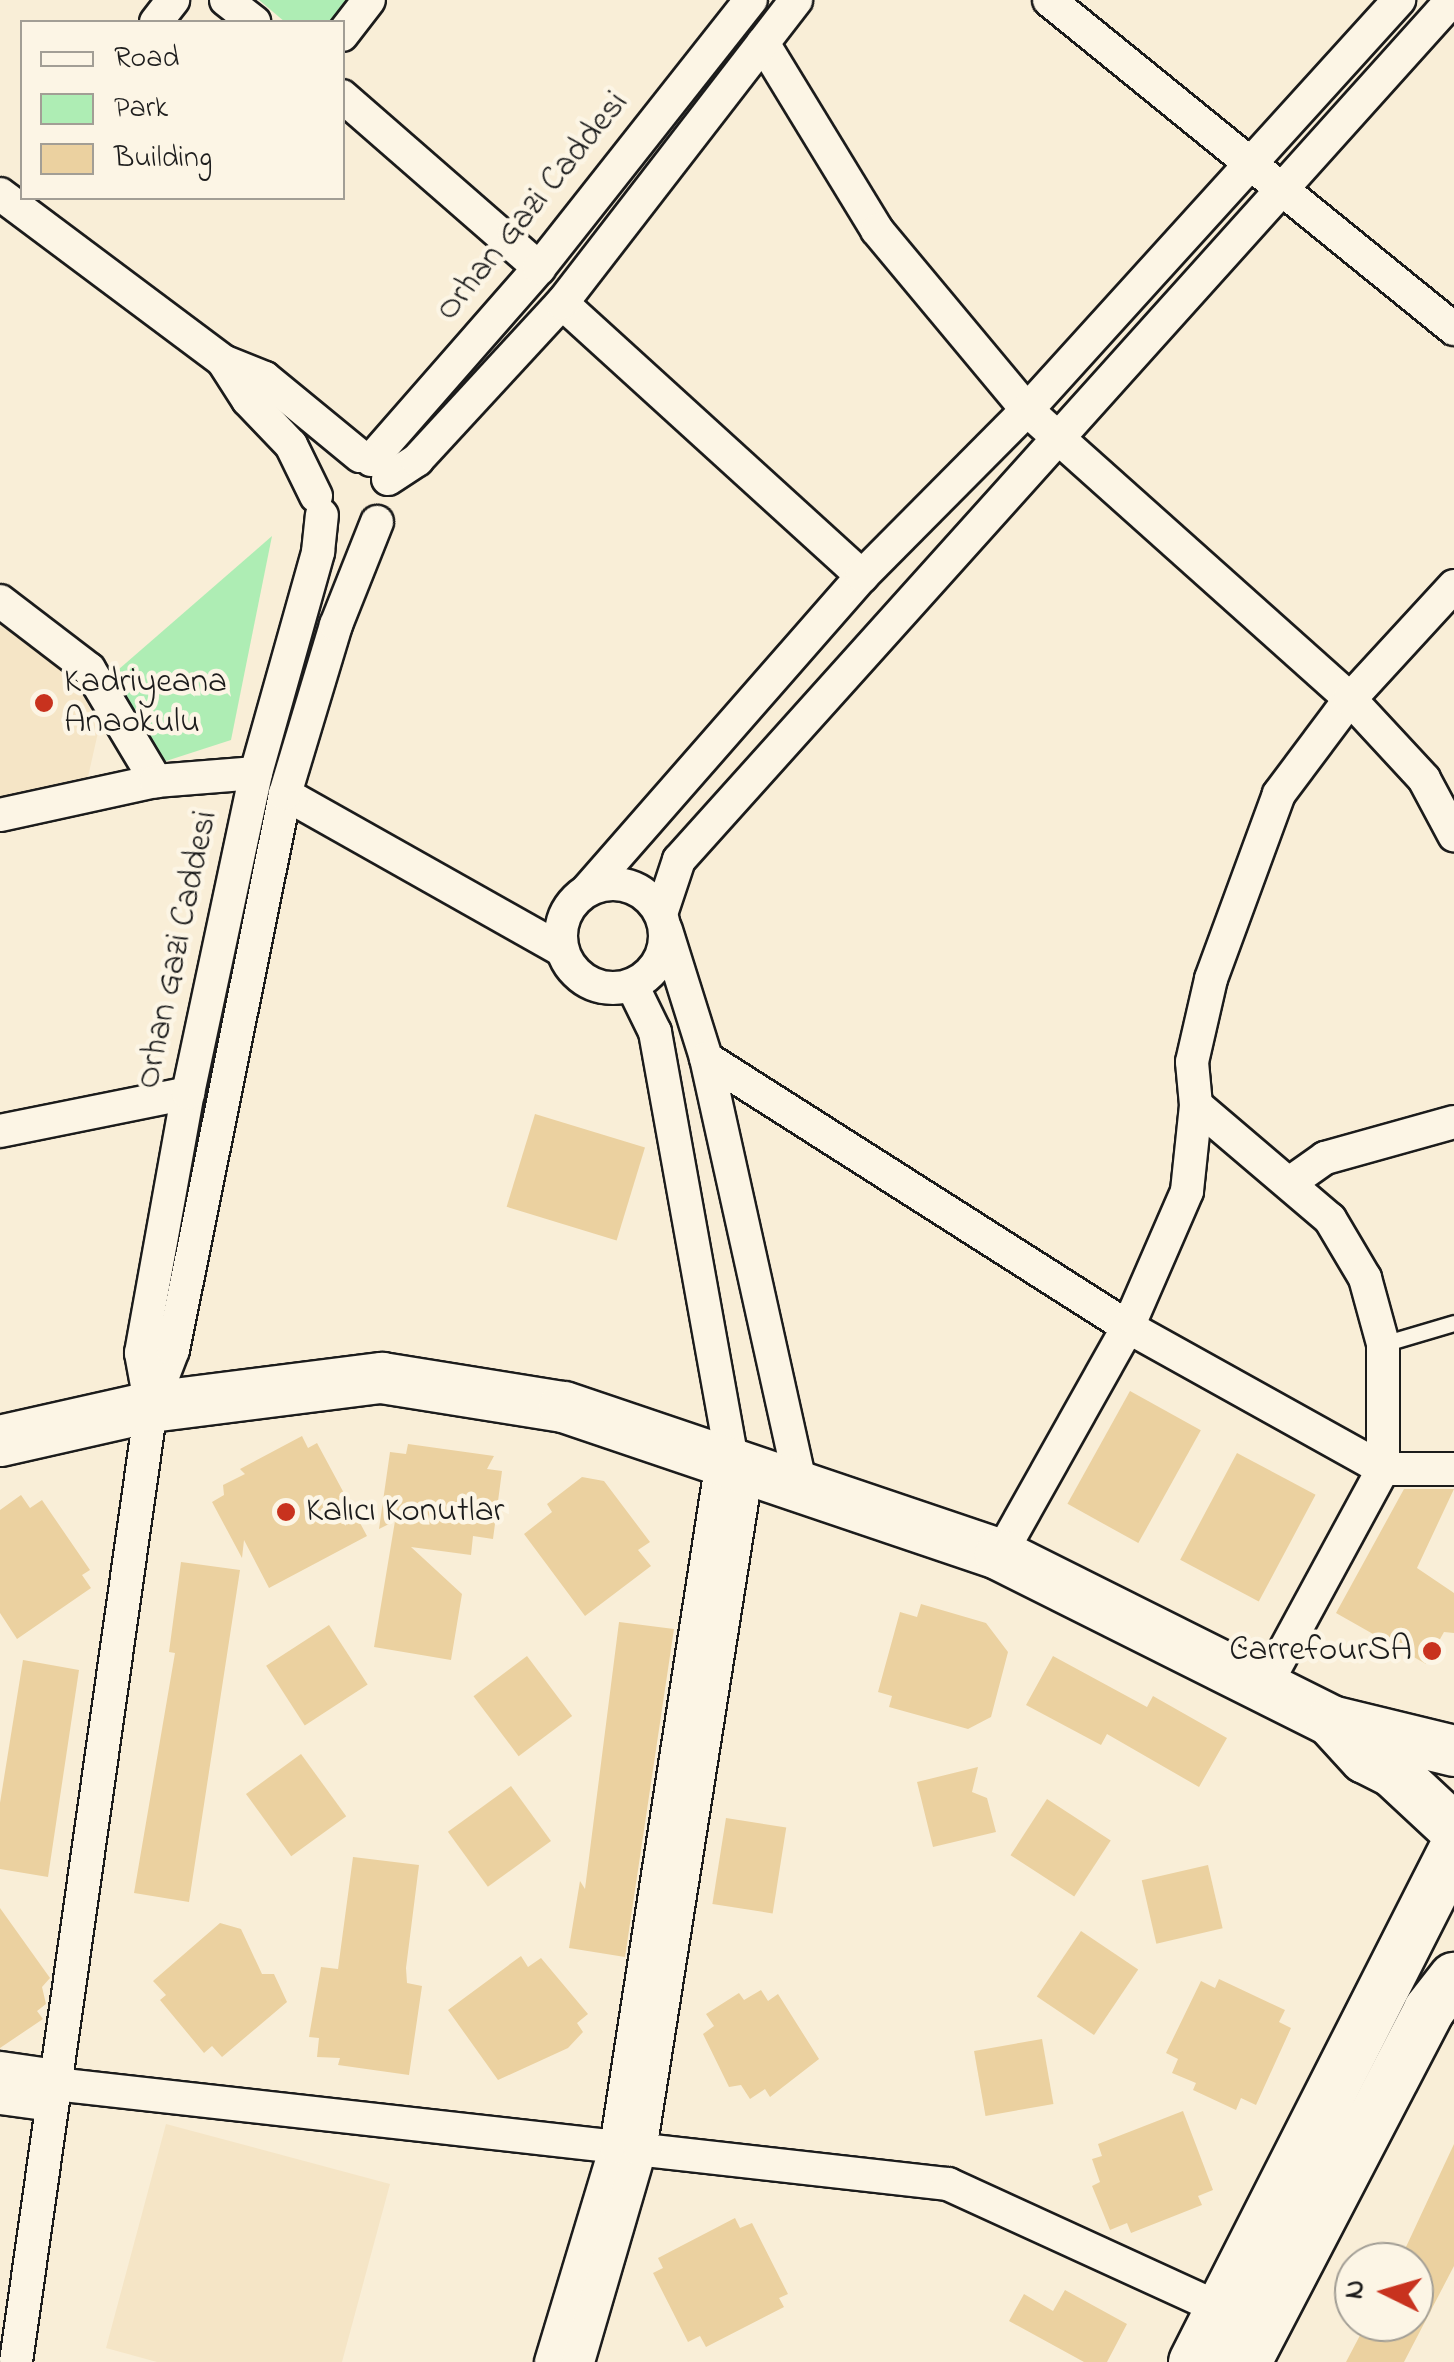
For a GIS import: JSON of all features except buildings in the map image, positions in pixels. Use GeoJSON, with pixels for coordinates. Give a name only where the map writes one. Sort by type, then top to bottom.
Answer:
{"type":"FeatureCollection","features":[{"type":"Feature","properties":{"kind":"main road"},"geometry":{"type":"LineString","coordinates":[[0,1442],[151,1407],[382,1378],[564,1406],[1000,1555],[1331,1721],[1454,1751]]}},
{"type":"Feature","properties":{"kind":"main road"},"geometry":{"type":"LineString","coordinates":[[1194,2362],[1453,1836],[1393,1772],[1365,1758],[1331,1721]]}},
{"type":"Feature","properties":{"kind":"main road"},"geometry":{"type":"LineString","coordinates":[[1246,2362],[1430,2010],[1454,1978]]}},
{"type":"Feature","properties":{"kind":"street"},"geometry":{"type":"LineString","coordinates":[[158,20],[174,0]]}},
{"type":"Feature","properties":{"kind":"street"},"geometry":{"type":"LineString","coordinates":[[226,0],[251,20]]}},
{"type":"Feature","properties":{"kind":"street"},"geometry":{"type":"LineString","coordinates":[[345,31],[369,0]]}},
{"type":"Feature","properties":{"kind":"street","name":"Orhan Gazi Caddesi"},"geometry":{"type":"LineString","coordinates":[[373,465],[539,268],[751,0]]}},
{"type":"Feature","properties":{"kind":"street"},"geometry":{"type":"LineString","coordinates":[[319,505],[328,466],[417,460],[562,303],[796,0]]}},
{"type":"Feature","properties":{"kind":"street"},"geometry":{"type":"LineString","coordinates":[[1048,0],[1454,329]]}},
{"type":"Feature","properties":{"kind":"street"},"geometry":{"type":"LineString","coordinates":[[562,950],[564,916],[862,576],[1027,410],[1399,0]]}},
{"type":"Feature","properties":{"kind":"street"},"geometry":{"type":"LineString","coordinates":[[285,794],[562,950],[582,979],[598,986],[632,985],[658,964],[663,922],[679,860],[1452,0]]}},
{"type":"Feature","properties":{"kind":"street"},"geometry":{"type":"LineString","coordinates":[[763,43],[876,230],[1027,410],[1350,700],[1424,779],[1454,836]]}},
{"type":"Feature","properties":{"kind":"street"},"geometry":{"type":"LineString","coordinates":[[345,99],[539,268]]}},
{"type":"Feature","properties":{"kind":"street"},"geometry":{"type":"LineString","coordinates":[[12,197],[223,361],[265,378],[373,465],[389,501],[336,625],[285,794],[174,1350],[151,1407],[16,2362]]}},
{"type":"Feature","properties":{"kind":"street"},"geometry":{"type":"LineString","coordinates":[[562,303],[862,576]]}},
{"type":"Feature","properties":{"kind":"street"},"geometry":{"type":"LineString","coordinates":[[223,361],[248,400],[291,445],[319,505],[342,529],[377,522]]}},
{"type":"Feature","properties":{"kind":"street","name":"Orhan Gazi Caddesi"},"geometry":{"type":"LineString","coordinates":[[151,1407],[141,1353],[188,1093],[256,773],[318,552],[319,505]]}},
{"type":"Feature","properties":{"kind":"street"},"geometry":{"type":"LineString","coordinates":[[1000,1555],[1128,1327],[1187,1191],[1196,1105],[1192,1062],[1211,980],[1278,794],[1350,700],[1454,586]]}},
{"type":"Feature","properties":{"kind":"street"},"geometry":{"type":"LineString","coordinates":[[0,601],[90,669],[156,781]]}},
{"type":"Feature","properties":{"kind":"street"},"geometry":{"type":"LineString","coordinates":[[0,814],[156,781],[256,773]]}},
{"type":"Feature","properties":{"kind":"street"},"geometry":{"type":"LineString","coordinates":[[588,890],[622,884],[652,900],[663,922],[706,1058],[800,1488]]}},
{"type":"Feature","properties":{"kind":"street"},"geometry":{"type":"LineString","coordinates":[[578,2362],[628,2148],[734,1465],[655,1032],[632,985]]}},
{"type":"Feature","properties":{"kind":"street"},"geometry":{"type":"LineString","coordinates":[[706,1058],[1128,1327],[1384,1469],[1454,1469]]}},
{"type":"Feature","properties":{"kind":"street"},"geometry":{"type":"LineString","coordinates":[[0,1131],[188,1093]]}},
{"type":"Feature","properties":{"kind":"street"},"geometry":{"type":"LineString","coordinates":[[1196,1105],[1291,1182],[1348,1247],[1384,1344],[1384,1469],[1264,1688]]}},
{"type":"Feature","properties":{"kind":"street"},"geometry":{"type":"LineString","coordinates":[[1291,1182],[1325,1158],[1454,1122]]}},
{"type":"Feature","properties":{"kind":"street"},"geometry":{"type":"LineString","coordinates":[[0,2068],[55,2088],[948,2184],[1221,2309]]}},
{"type":"Feature","properties":{"kind":"street"},"geometry":{"type":"LineString","coordinates":[[0,2098],[55,2088]]}},
{"type":"Feature","properties":{"kind":"street"},"geometry":{"type":"LineString","coordinates":[[551,2362],[628,2148]]}},
{"type":"Feature","properties":{"kind":"lane"},"geometry":{"type":"LineString","coordinates":[[1384,1344],[1454,1323]]}},
{"type":"Feature","properties":{"kind":"shaded area","name":"Kadriyeana Anaokulu"},"geometry":{"type":"Polygon","coordinates":[[[0,616],[75,678],[99,728],[88,777],[0,798],[0,616]]]}},
{"type":"Feature","properties":{"kind":"shaded area"},"geometry":{"type":"Polygon","coordinates":[[[166,2124],[390,2184],[342,2362],[157,2362],[106,2348],[166,2124]]]}},
{"type":"Feature","properties":{"kind":"green space"},"geometry":{"type":"Polygon","coordinates":[[[259,0],[352,0],[337,20],[283,20],[259,0]]]}},
{"type":"Feature","properties":{"kind":"green space"},"geometry":{"type":"Polygon","coordinates":[[[272,536],[231,740],[163,762],[111,676],[272,536]]]}},
{"type":"Feature","properties":{"kind":"place","name":"Kadriyeana Anaokulu"},"geometry":{"type":"Point","coordinates":[44,703]}},
{"type":"Feature","properties":{"kind":"place","name":"Kalıcı Konutlar"},"geometry":{"type":"Point","coordinates":[286,1512]}},
{"type":"Feature","properties":{"kind":"place","name":"CarrefourSA"},"geometry":{"type":"Point","coordinates":[1432,1651]}}]}
